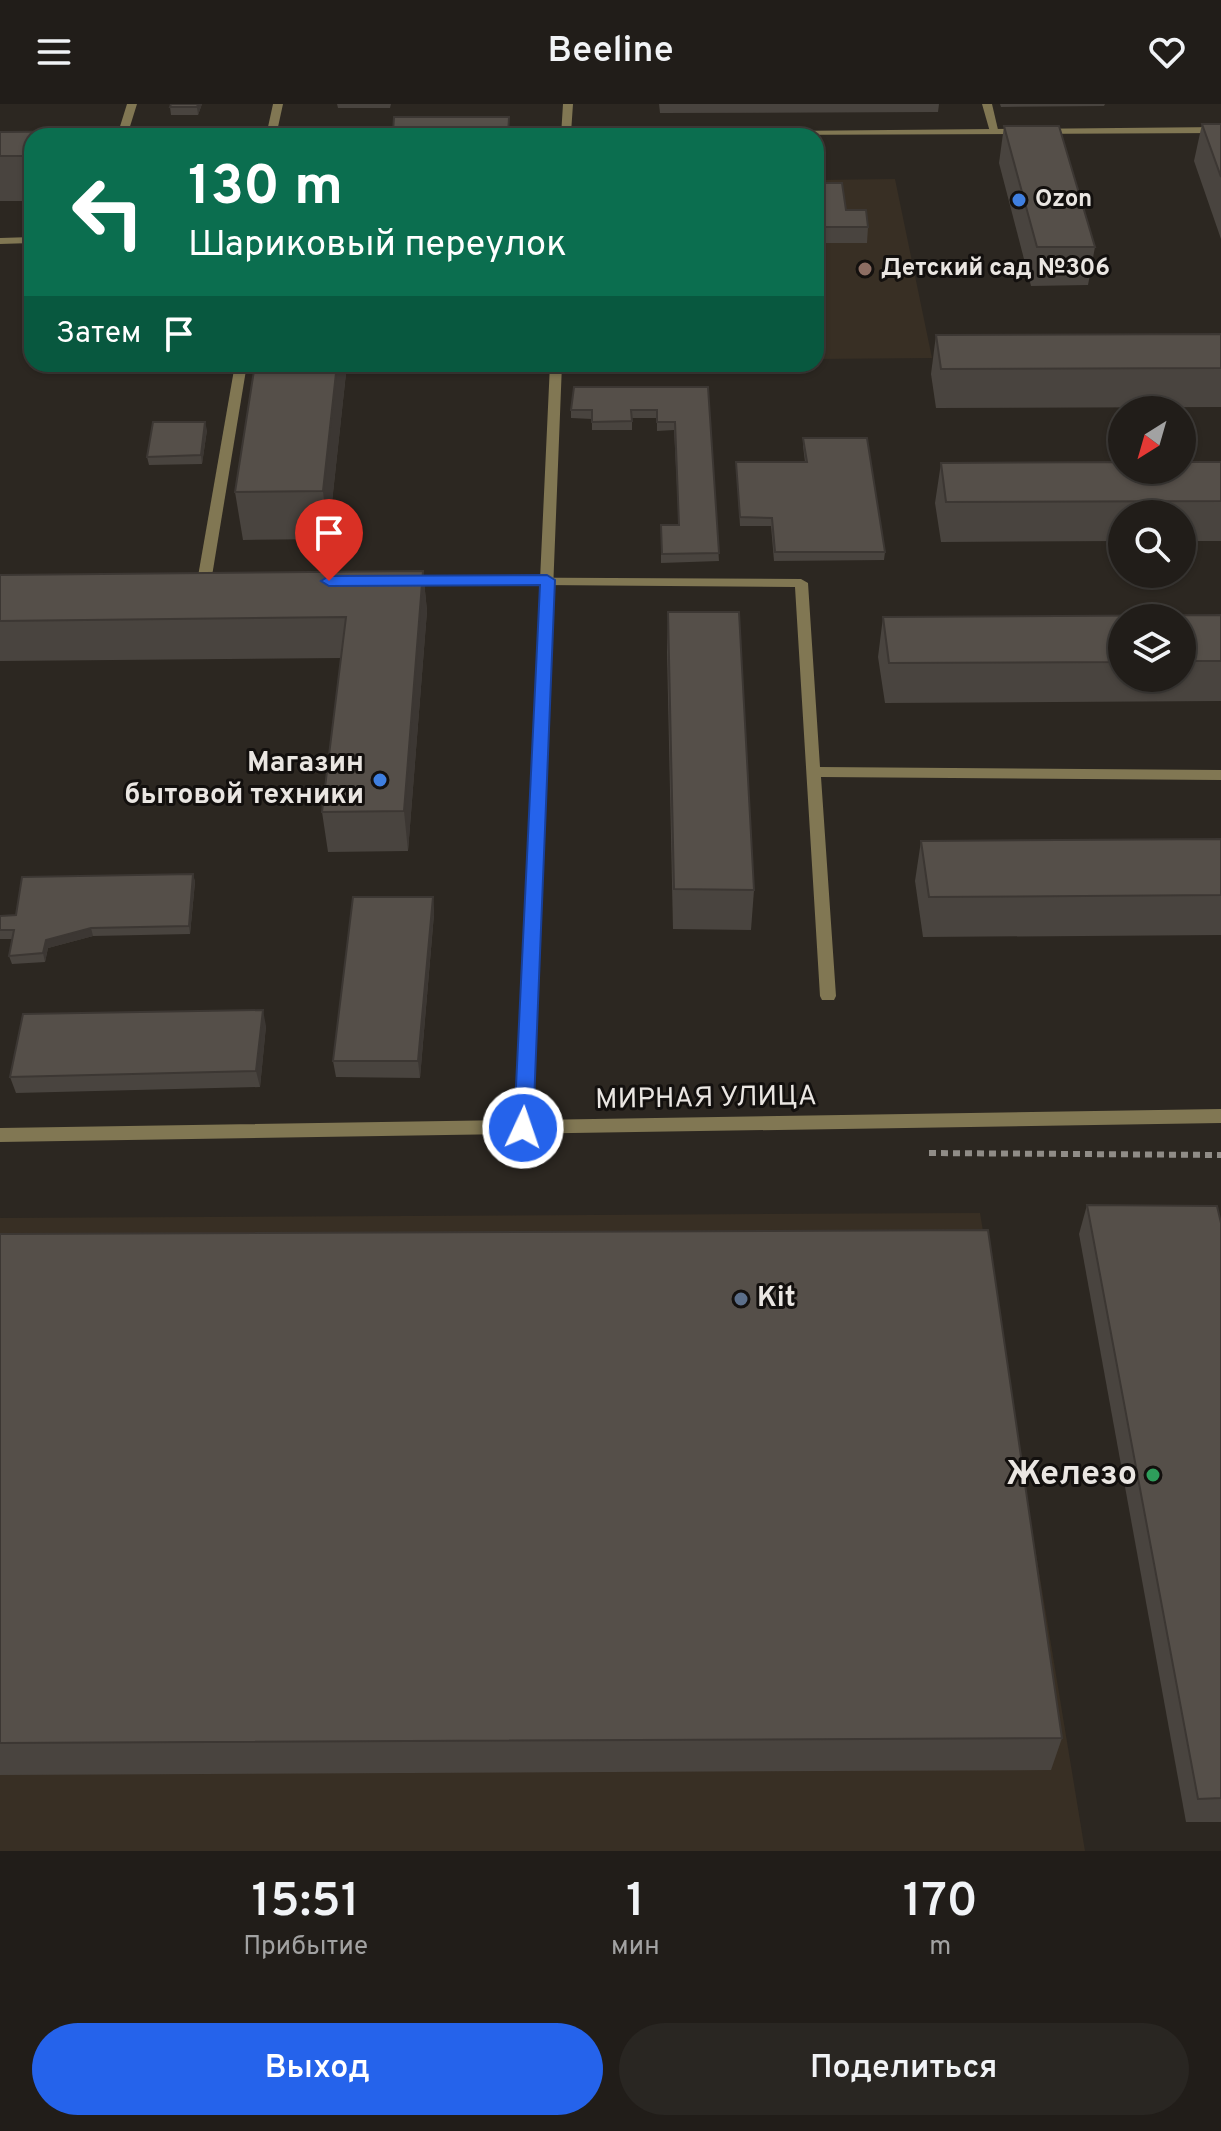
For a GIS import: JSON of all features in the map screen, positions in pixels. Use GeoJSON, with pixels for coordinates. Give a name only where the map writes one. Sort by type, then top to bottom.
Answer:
{"type":"FeatureCollection","features":[{"type":"Feature","properties":{"kind":"street"},"geometry":{"type":"LineString","coordinates":[[124,128],[132,104]]}},
{"type":"Feature","properties":{"kind":"street"},"geometry":{"type":"LineString","coordinates":[[273,128],[278,104]]}},
{"type":"Feature","properties":{"kind":"street"},"geometry":{"type":"LineString","coordinates":[[566,128],[568,104]]}},
{"type":"Feature","properties":{"kind":"street"},"geometry":{"type":"LineString","coordinates":[[987,104],[995,132]]}},
{"type":"Feature","properties":{"kind":"street"},"geometry":{"type":"LineString","coordinates":[[824,134],[1221,130]]}},
{"type":"Feature","properties":{"kind":"street"},"geometry":{"type":"LineString","coordinates":[[0,241],[24,240]]}},
{"type":"Feature","properties":{"kind":"street"},"geometry":{"type":"LineString","coordinates":[[204,582],[240,372]]}},
{"type":"Feature","properties":{"kind":"street"},"geometry":{"type":"LineString","coordinates":[[523,1128],[556,372]]}},
{"type":"Feature","properties":{"kind":"street"},"geometry":{"type":"LineString","coordinates":[[391,581],[801,583],[828,996]]}},
{"type":"Feature","properties":{"kind":"street"},"geometry":{"type":"LineString","coordinates":[[188,582],[220,582]]}},
{"type":"Feature","properties":{"kind":"street"},"geometry":{"type":"LineString","coordinates":[[814,772],[1221,775]]}},
{"type":"Feature","properties":{"kind":"street","name":"МИРНАЯ УЛИЦА"},"geometry":{"type":"LineString","coordinates":[[0,1135],[1221,1116]]}},
{"type":"Feature","properties":{"kind":"shaded area","name":"Детский сад №306"},"geometry":{"type":"Polygon","coordinates":[[[895,179],[932,358],[824,359],[824,180],[895,179]]]}},
{"type":"Feature","properties":{"kind":"shaded area"},"geometry":{"type":"Polygon","coordinates":[[[980,1213],[1085,1851],[0,1851],[0,1218],[980,1213]]]}},
{"type":"Feature","properties":{"kind":"building"},"geometry":{"type":"Polygon","coordinates":[[[171,104],[198,104],[197,107],[170,107],[171,104]]]}},
{"type":"Feature","properties":{"kind":"building"},"geometry":{"type":"Polygon","coordinates":[[[394,117],[509,117],[508,128],[393,128],[394,117]]]}},
{"type":"Feature","properties":{"kind":"building"},"geometry":{"type":"Polygon","coordinates":[[[1202,124],[1221,124],[1221,177],[1202,124]]]}},
{"type":"Feature","properties":{"kind":"building"},"geometry":{"type":"Polygon","coordinates":[[[1004,126],[1059,126],[1095,247],[1037,247],[1004,126]]]}},
{"type":"Feature","properties":{"kind":"building"},"geometry":{"type":"Polygon","coordinates":[[[0,132],[24,132],[24,156],[0,156],[0,132]]]}},
{"type":"Feature","properties":{"kind":"building"},"geometry":{"type":"Polygon","coordinates":[[[824,183],[842,183],[846,210],[866,210],[868,227],[824,227],[824,183]]]}},
{"type":"Feature","properties":{"kind":"building"},"geometry":{"type":"Polygon","coordinates":[[[1221,334],[1221,368],[941,369],[936,335],[1221,334]]]}},
{"type":"Feature","properties":{"kind":"building"},"geometry":{"type":"Polygon","coordinates":[[[254,372],[336,372],[323,491],[235,492],[254,372]]]}},
{"type":"Feature","properties":{"kind":"building"},"geometry":{"type":"Polygon","coordinates":[[[574,387],[708,387],[719,553],[662,554],[661,525],[679,525],[675,422],[657,422],[657,410],[631,410],[632,421],[592,422],[592,410],[571,410],[574,387]]]}},
{"type":"Feature","properties":{"kind":"building"},"geometry":{"type":"Polygon","coordinates":[[[153,422],[205,422],[201,455],[147,457],[153,422]]]}},
{"type":"Feature","properties":{"kind":"building"},"geometry":{"type":"Polygon","coordinates":[[[803,438],[867,438],[885,552],[775,552],[772,518],[740,517],[736,462],[807,462],[803,438]]]}},
{"type":"Feature","properties":{"kind":"building"},"geometry":{"type":"Polygon","coordinates":[[[1108,462],[1108,484],[1196,484],[1196,462],[1221,462],[1221,501],[946,502],[941,463],[1108,462]]]}},
{"type":"Feature","properties":{"kind":"building"},"geometry":{"type":"Polygon","coordinates":[[[423,571],[404,811],[322,812],[346,617],[0,621],[0,575],[423,571]]]}},
{"type":"Feature","properties":{"kind":"building"},"geometry":{"type":"Polygon","coordinates":[[[668,612],[739,612],[754,890],[674,889],[668,612]]]}},
{"type":"Feature","properties":{"kind":"building"},"geometry":{"type":"Polygon","coordinates":[[[1196,615],[1221,615],[1221,661],[1196,661],[1196,615]]]}},
{"type":"Feature","properties":{"kind":"building"},"geometry":{"type":"Polygon","coordinates":[[[1108,616],[1108,662],[889,663],[883,617],[1108,616]]]}},
{"type":"Feature","properties":{"kind":"building"},"geometry":{"type":"Polygon","coordinates":[[[1221,839],[1221,895],[929,897],[921,841],[1221,839]]]}},
{"type":"Feature","properties":{"kind":"building"},"geometry":{"type":"Polygon","coordinates":[[[193,874],[189,926],[91,928],[46,940],[43,953],[9,956],[14,930],[0,930],[0,916],[16,915],[22,877],[193,874]]]}},
{"type":"Feature","properties":{"kind":"building"},"geometry":{"type":"Polygon","coordinates":[[[353,897],[433,897],[418,1061],[333,1061],[353,897]]]}},
{"type":"Feature","properties":{"kind":"building"},"geometry":{"type":"Polygon","coordinates":[[[263,1010],[256,1071],[10,1077],[23,1014],[263,1010]]]}},
{"type":"Feature","properties":{"kind":"building"},"geometry":{"type":"Polygon","coordinates":[[[1087,1205],[1217,1206],[1221,1223],[1221,1798],[1198,1799],[1087,1205]]]}},
{"type":"Feature","properties":{"kind":"building"},"geometry":{"type":"Polygon","coordinates":[[[988,1230],[1062,1738],[0,1743],[0,1234],[988,1230]]]}},
{"type":"Feature","properties":{"kind":"place","name":"Ozon"},"geometry":{"type":"Point","coordinates":[1019,200]}},
{"type":"Feature","properties":{"kind":"place","name":"Детский сад №306"},"geometry":{"type":"Point","coordinates":[865,269]}},
{"type":"Feature","properties":{"kind":"place","name":"Магазин бытовой техники"},"geometry":{"type":"Point","coordinates":[380,780]}},
{"type":"Feature","properties":{"kind":"place","name":"Kit"},"geometry":{"type":"Point","coordinates":[741,1299]}},
{"type":"Feature","properties":{"kind":"place","name":"Железо"},"geometry":{"type":"Point","coordinates":[1153,1475]}},
{"type":"Feature","properties":{"kind":"route"},"geometry":{"type":"LineString","coordinates":[[329,581],[547,580],[523,1128]]}}]}
